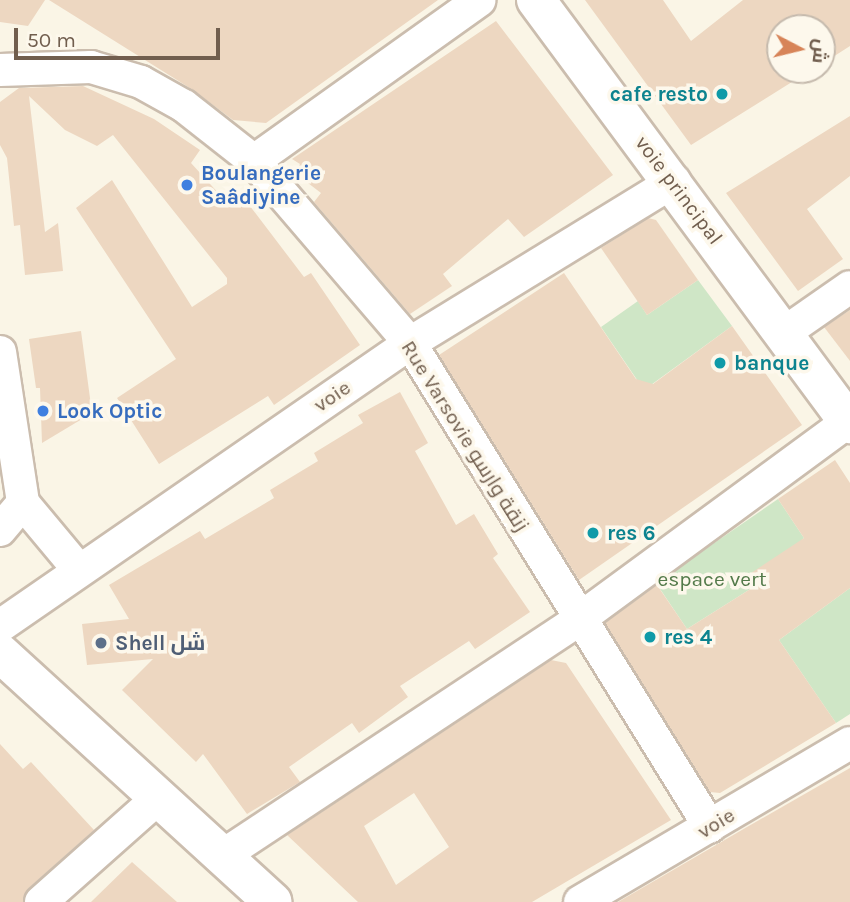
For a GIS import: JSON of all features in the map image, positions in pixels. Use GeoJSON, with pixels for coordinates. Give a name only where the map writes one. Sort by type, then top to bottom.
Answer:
{"type":"FeatureCollection","features":[{"type":"Feature","properties":{"kind":"street"},"geometry":{"type":"LineString","coordinates":[[254,160],[480,0]]}},
{"type":"Feature","properties":{"kind":"street","name":"voie principal"},"geometry":{"type":"LineString","coordinates":[[549,5],[849,423]]}},
{"type":"Feature","properties":{"kind":"street","name":"Rue Varsovie زنقة وارسو"},"geometry":{"type":"LineString","coordinates":[[0,70],[91,67],[141,82],[184,106],[254,160],[410,343],[578,620],[710,827]]}},
{"type":"Feature","properties":{"kind":"street","name":"voie"},"geometry":{"type":"LineString","coordinates":[[0,626],[78,569],[410,343],[674,181]]}},
{"type":"Feature","properties":{"kind":"street"},"geometry":{"type":"LineString","coordinates":[[784,333],[850,287]]}},
{"type":"Feature","properties":{"kind":"street"},"geometry":{"type":"LineString","coordinates":[[0,352],[23,503],[78,569]]}},
{"type":"Feature","properties":{"kind":"street"},"geometry":{"type":"LineString","coordinates":[[222,856],[578,620],[849,423]]}},
{"type":"Feature","properties":{"kind":"street"},"geometry":{"type":"LineString","coordinates":[[0,530],[23,503]]}},
{"type":"Feature","properties":{"kind":"street"},"geometry":{"type":"LineString","coordinates":[[0,653],[273,902]]}},
{"type":"Feature","properties":{"kind":"street","name":"voie"},"geometry":{"type":"LineString","coordinates":[[580,902],[850,743]]}},
{"type":"Feature","properties":{"kind":"street"},"geometry":{"type":"LineString","coordinates":[[41,902],[158,798]]}},
{"type":"Feature","properties":{"kind":"green space"},"geometry":{"type":"Polygon","coordinates":[[[698,280],[732,326],[644,390],[601,327],[638,301],[647,315],[698,280]]]}},
{"type":"Feature","properties":{"kind":"green space","name":"espace vert"},"geometry":{"type":"Polygon","coordinates":[[[778,499],[804,538],[752,588],[687,629],[656,583],[778,499]]]}},
{"type":"Feature","properties":{"kind":"green space","name":"espace vert"},"geometry":{"type":"Polygon","coordinates":[[[850,588],[850,714],[836,723],[779,640],[850,588]]]}},
{"type":"Feature","properties":{"kind":"building"},"geometry":{"type":"Polygon","coordinates":[[[0,0],[45,0],[28,26],[0,22],[0,0]]]}},
{"type":"Feature","properties":{"kind":"building"},"geometry":{"type":"Polygon","coordinates":[[[49,0],[438,0],[266,123],[233,120],[193,90],[49,0]]]}},
{"type":"Feature","properties":{"kind":"building"},"geometry":{"type":"Polygon","coordinates":[[[585,0],[663,0],[691,41],[743,0],[850,0],[850,46],[836,55],[836,14],[766,14],[766,84],[789,84],[691,145],[585,0]]]}},
{"type":"Feature","properties":{"kind":"building"},"geometry":{"type":"Polygon","coordinates":[[[496,21],[613,175],[524,237],[508,219],[443,274],[452,286],[410,314],[314,202],[321,193],[295,173],[300,164],[292,159],[496,21]]]}},
{"type":"Feature","properties":{"kind":"building"},"geometry":{"type":"Polygon","coordinates":[[[83,86],[154,119],[200,150],[191,163],[221,196],[234,185],[304,277],[311,273],[360,345],[274,405],[268,396],[159,464],[117,398],[176,359],[76,208],[112,180],[192,307],[227,284],[227,278],[113,135],[97,146],[65,130],[29,96],[45,232],[58,223],[63,271],[25,275],[20,225],[14,226],[7,158],[0,145],[0,102],[19,88],[83,86]]]}},
{"type":"Feature","properties":{"kind":"building"},"geometry":{"type":"Polygon","coordinates":[[[850,116],[850,176],[807,209],[843,259],[798,291],[726,193],[850,116]]]}},
{"type":"Feature","properties":{"kind":"building"},"geometry":{"type":"Polygon","coordinates":[[[648,218],[656,220],[698,280],[647,315],[601,248],[648,218]]]}},
{"type":"Feature","properties":{"kind":"building"},"geometry":{"type":"Polygon","coordinates":[[[564,273],[636,379],[653,384],[732,326],[802,425],[579,580],[439,355],[564,273]]]}},
{"type":"Feature","properties":{"kind":"building"},"geometry":{"type":"Polygon","coordinates":[[[850,310],[850,361],[824,327],[850,310]]]}},
{"type":"Feature","properties":{"kind":"building"},"geometry":{"type":"Polygon","coordinates":[[[81,331],[92,413],[42,443],[40,388],[36,388],[29,339],[81,331]]]}},
{"type":"Feature","properties":{"kind":"building"},"geometry":{"type":"Polygon","coordinates":[[[400,392],[428,443],[415,451],[456,525],[474,514],[498,554],[493,558],[530,612],[475,649],[469,641],[400,686],[408,697],[359,733],[352,723],[289,767],[300,782],[247,814],[203,754],[196,762],[122,690],[153,659],[87,665],[82,624],[129,619],[109,585],[200,531],[205,539],[274,498],[270,490],[318,461],[314,453],[363,423],[358,415],[400,392]]]}},
{"type":"Feature","properties":{"kind":"building"},"geometry":{"type":"Polygon","coordinates":[[[835,460],[850,483],[850,588],[779,640],[836,723],[720,793],[710,792],[605,623],[657,585],[687,629],[752,588],[745,577],[804,538],[778,499],[835,460]]]}},
{"type":"Feature","properties":{"kind":"building"},"geometry":{"type":"Polygon","coordinates":[[[551,660],[566,663],[671,820],[532,902],[358,902],[287,835],[551,660]],[[414,793],[364,826],[396,885],[449,847],[414,793]]]}},
{"type":"Feature","properties":{"kind":"building"},"geometry":{"type":"Polygon","coordinates":[[[0,744],[23,769],[31,762],[94,830],[29,888],[23,902],[0,902],[0,744]]]}},
{"type":"Feature","properties":{"kind":"building"},"geometry":{"type":"Polygon","coordinates":[[[850,768],[850,902],[618,902],[747,827],[850,768]]]}},
{"type":"Feature","properties":{"kind":"building"},"geometry":{"type":"Polygon","coordinates":[[[132,862],[177,902],[91,902],[132,862]]]}},
{"type":"Feature","properties":{"kind":"place","name":"cafe resto"},"geometry":{"type":"Point","coordinates":[722,94]}},
{"type":"Feature","properties":{"kind":"place","name":"Boulangerie Saâdiyine"},"geometry":{"type":"Point","coordinates":[187,185]}},
{"type":"Feature","properties":{"kind":"place","name":"banque"},"geometry":{"type":"Point","coordinates":[720,363]}},
{"type":"Feature","properties":{"kind":"place","name":"Look Optic"},"geometry":{"type":"Point","coordinates":[43,411]}},
{"type":"Feature","properties":{"kind":"place","name":"res 6"},"geometry":{"type":"Point","coordinates":[593,533]}},
{"type":"Feature","properties":{"kind":"place","name":"res 4"},"geometry":{"type":"Point","coordinates":[650,637]}},
{"type":"Feature","properties":{"kind":"place","name":"Shell شل"},"geometry":{"type":"Point","coordinates":[101,643]}}]}
